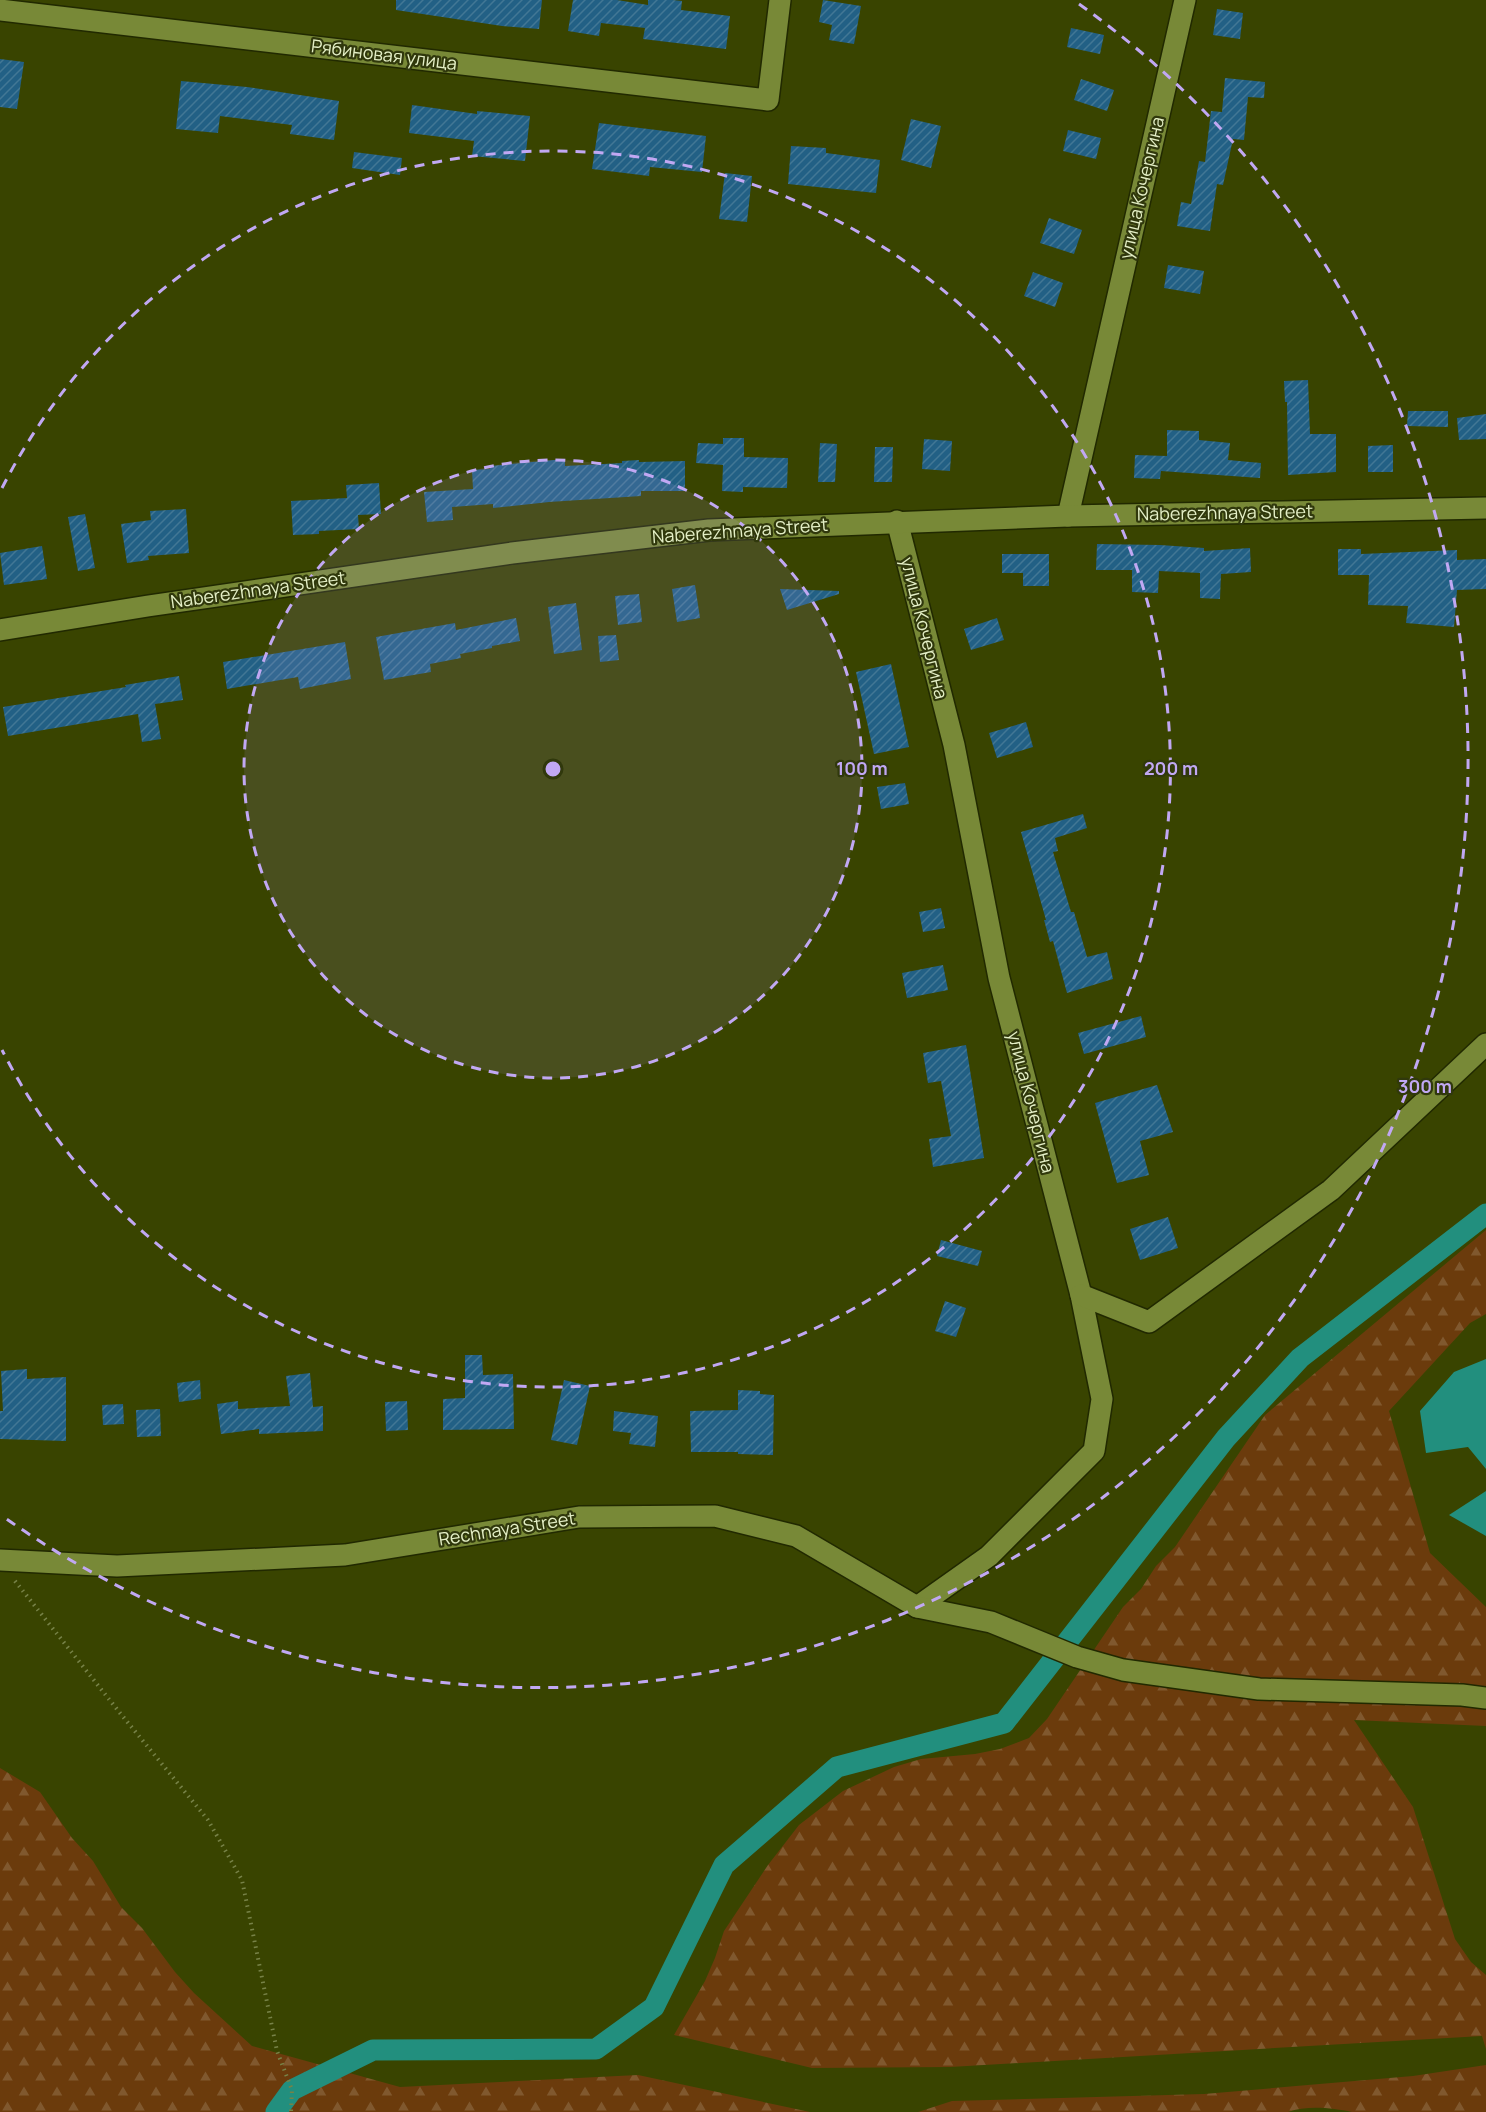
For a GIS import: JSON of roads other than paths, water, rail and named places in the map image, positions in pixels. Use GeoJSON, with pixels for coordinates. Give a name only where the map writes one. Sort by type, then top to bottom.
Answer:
{"type":"FeatureCollection","features":[{"type":"Feature","properties":{"kind":"street","name":"Рябиновая улица"},"geometry":{"type":"LineString","coordinates":[[0,10],[768,100],[780,0]]}},
{"type":"Feature","properties":{"kind":"street","name":"улица Кочергина"},"geometry":{"type":"LineString","coordinates":[[1068,516],[1185,0]]}},
{"type":"Feature","properties":{"kind":"street","name":"Naberezhnaya Street"},"geometry":{"type":"LineString","coordinates":[[0,630],[512,553],[709,530],[1068,516],[1486,508]]}},
{"type":"Feature","properties":{"kind":"street","name":"улица Кочергина"},"geometry":{"type":"LineString","coordinates":[[897,521],[954,745],[999,978],[1081,1295],[1102,1399],[1094,1451],[989,1556],[917,1607]]}},
{"type":"Feature","properties":{"kind":"street"},"geometry":{"type":"LineString","coordinates":[[1081,1295],[1149,1322],[1331,1191],[1486,1044]]}},
{"type":"Feature","properties":{"kind":"street","name":"Rechnaya Street"},"geometry":{"type":"LineString","coordinates":[[0,1560],[117,1566],[345,1555],[579,1517],[715,1516],[796,1536],[917,1607],[991,1622],[1077,1657],[1123,1670],[1260,1689],[1462,1695],[1486,1698]]}},
{"type":"Feature","properties":{"kind":"water"},"geometry":{"type":"Polygon","coordinates":[[[1486,1359],[1486,1469],[1468,1447],[1426,1453],[1420,1411],[1454,1372],[1486,1359]]]}},
{"type":"Feature","properties":{"kind":"water"},"geometry":{"type":"Polygon","coordinates":[[[1486,1491],[1486,1536],[1449,1515],[1486,1491]]]}},
{"type":"Feature","properties":{"kind":"waterway"},"geometry":{"type":"LineString","coordinates":[[276,2112],[292,2090],[373,2050],[596,2049],[654,2007],[724,1865],[837,1767],[1004,1723],[1226,1438],[1300,1358],[1486,1214]]}}]}
